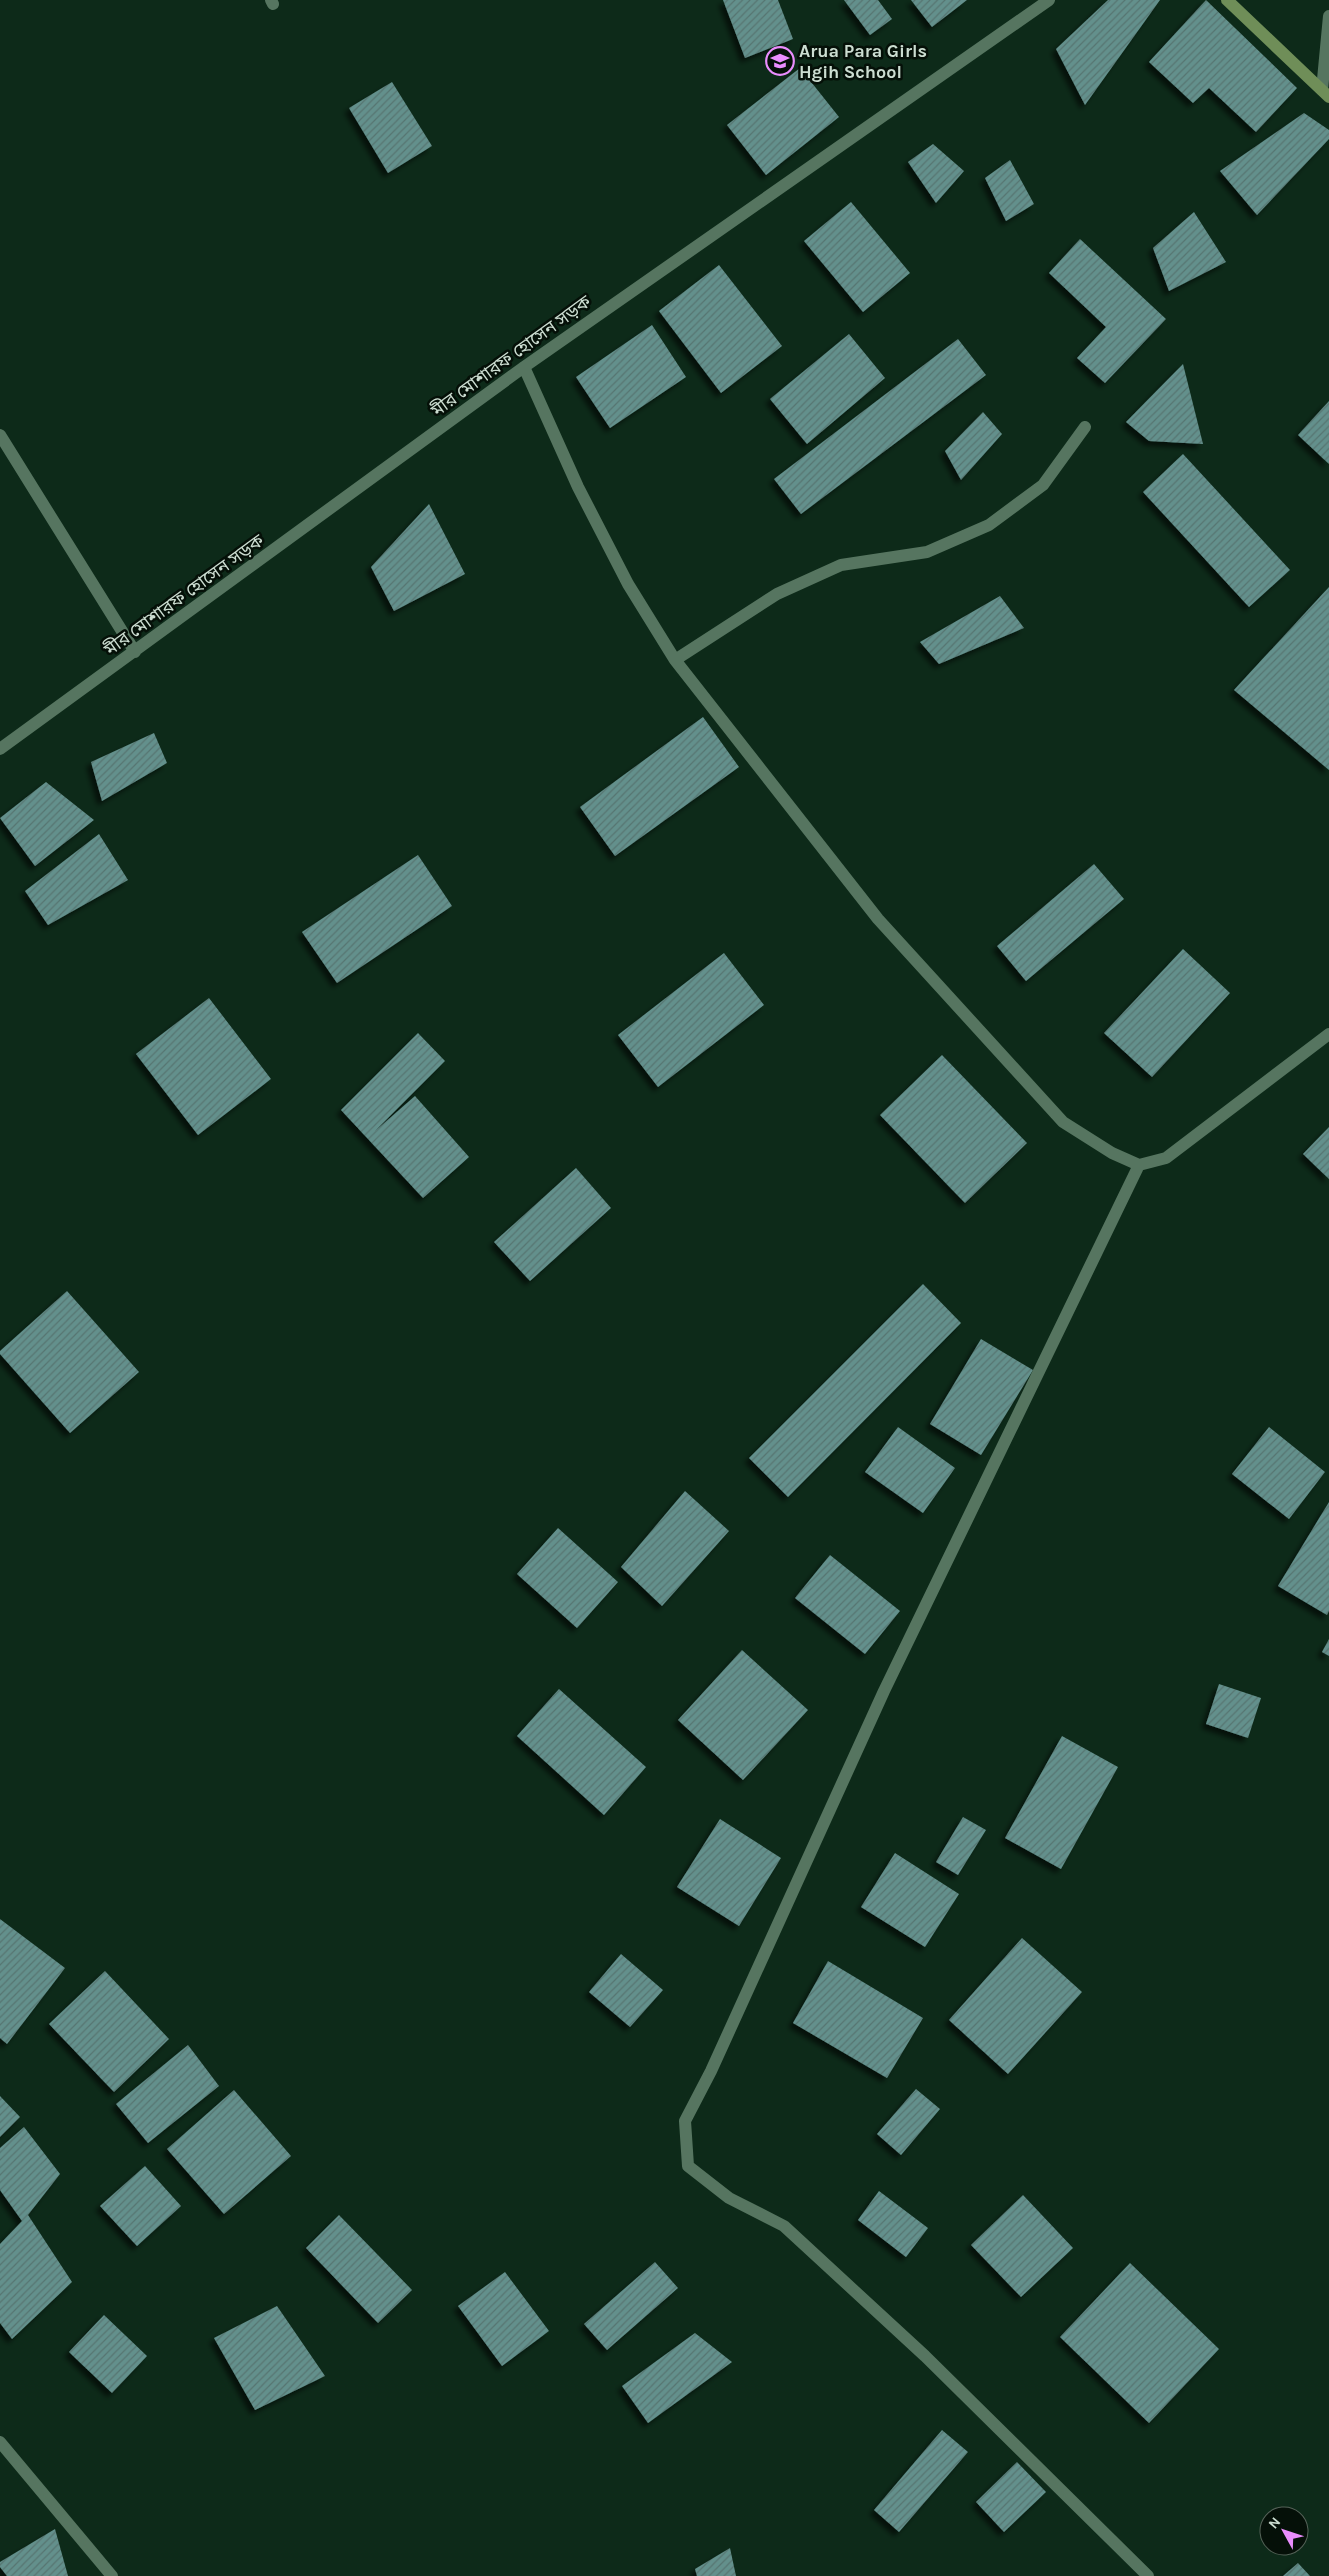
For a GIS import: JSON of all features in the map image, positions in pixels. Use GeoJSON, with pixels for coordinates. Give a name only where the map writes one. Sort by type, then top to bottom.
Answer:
{"type":"FeatureCollection","features":[{"type":"Feature","properties":{"kind":"main road"},"geometry":{"type":"LineString","coordinates":[[1227,0],[1325,93]]}},
{"type":"Feature","properties":{"kind":"street","name":"মীর মোশারফ হোসেন সড়ক"},"geometry":{"type":"LineString","coordinates":[[0,750],[524,367],[1049,0]]}},
{"type":"Feature","properties":{"kind":"street"},"geometry":{"type":"LineString","coordinates":[[1325,93],[1329,16]]}},
{"type":"Feature","properties":{"kind":"street"},"geometry":{"type":"LineString","coordinates":[[524,367],[578,487],[628,584],[675,660],[878,919],[1063,1122],[1112,1153],[1139,1165],[1166,1158],[1329,1034]]}},
{"type":"Feature","properties":{"kind":"street"},"geometry":{"type":"LineString","coordinates":[[675,660],[777,594],[841,565],[927,552],[989,526],[1043,485],[1085,427]]}},
{"type":"Feature","properties":{"kind":"street"},"geometry":{"type":"LineString","coordinates":[[0,435],[135,652]]}},
{"type":"Feature","properties":{"kind":"street"},"geometry":{"type":"LineString","coordinates":[[1139,1165],[884,1691],[686,2121],[688,2166],[730,2198],[784,2226],[925,2356],[1148,2576]]}},
{"type":"Feature","properties":{"kind":"street"},"geometry":{"type":"LineString","coordinates":[[0,2442],[112,2576]]}},
{"type":"Feature","properties":{"kind":"building"},"geometry":{"type":"Polygon","coordinates":[[[723,0],[778,0],[793,39],[745,58],[723,0]]]}},
{"type":"Feature","properties":{"kind":"building"},"geometry":{"type":"Polygon","coordinates":[[[844,0],[878,0],[892,19],[870,35],[844,0]]]}},
{"type":"Feature","properties":{"kind":"building"},"geometry":{"type":"Polygon","coordinates":[[[911,0],[967,0],[932,27],[911,0]]]}},
{"type":"Feature","properties":{"kind":"building"},"geometry":{"type":"Polygon","coordinates":[[[1108,0],[1160,0],[1085,105],[1056,49],[1108,0]]]}},
{"type":"Feature","properties":{"kind":"building"},"geometry":{"type":"Polygon","coordinates":[[[1206,0],[1297,88],[1256,132],[1209,88],[1193,103],[1149,62],[1206,0]]]}},
{"type":"Feature","properties":{"kind":"building"},"geometry":{"type":"Polygon","coordinates":[[[800,68],[839,117],[766,175],[727,125],[800,68]]]}},
{"type":"Feature","properties":{"kind":"building"},"geometry":{"type":"Polygon","coordinates":[[[392,82],[432,146],[388,173],[349,108],[392,82]]]}},
{"type":"Feature","properties":{"kind":"building"},"geometry":{"type":"Polygon","coordinates":[[[1304,113],[1329,130],[1329,139],[1257,215],[1220,171],[1304,113]]]}},
{"type":"Feature","properties":{"kind":"building"},"geometry":{"type":"Polygon","coordinates":[[[933,144],[964,171],[936,203],[908,162],[933,144]]]}},
{"type":"Feature","properties":{"kind":"building"},"geometry":{"type":"Polygon","coordinates":[[[1010,160],[1034,204],[1006,221],[985,178],[1010,160]]]}},
{"type":"Feature","properties":{"kind":"building"},"geometry":{"type":"Polygon","coordinates":[[[851,202],[910,273],[863,312],[804,241],[851,202]]]}},
{"type":"Feature","properties":{"kind":"building"},"geometry":{"type":"Polygon","coordinates":[[[1194,212],[1226,262],[1169,291],[1153,248],[1194,212]]]}},
{"type":"Feature","properties":{"kind":"building"},"geometry":{"type":"Polygon","coordinates":[[[1080,239],[1166,319],[1105,383],[1077,358],[1106,327],[1049,273],[1080,239]]]}},
{"type":"Feature","properties":{"kind":"building"},"geometry":{"type":"Polygon","coordinates":[[[719,265],[782,346],[721,393],[659,311],[719,265]]]}},
{"type":"Feature","properties":{"kind":"building"},"geometry":{"type":"Polygon","coordinates":[[[652,325],[686,377],[610,428],[576,377],[652,325]]]}},
{"type":"Feature","properties":{"kind":"building"},"geometry":{"type":"Polygon","coordinates":[[[849,334],[885,378],[807,444],[770,399],[849,334]]]}},
{"type":"Feature","properties":{"kind":"building"},"geometry":{"type":"Polygon","coordinates":[[[958,339],[986,375],[801,514],[774,479],[958,339]]]}},
{"type":"Feature","properties":{"kind":"building"},"geometry":{"type":"Polygon","coordinates":[[[1183,364],[1203,444],[1149,441],[1126,422],[1183,364]]]}},
{"type":"Feature","properties":{"kind":"building"},"geometry":{"type":"Polygon","coordinates":[[[1329,401],[1329,464],[1298,435],[1329,401]]]}},
{"type":"Feature","properties":{"kind":"building"},"geometry":{"type":"Polygon","coordinates":[[[983,412],[1002,434],[961,480],[945,451],[983,412]]]}},
{"type":"Feature","properties":{"kind":"building"},"geometry":{"type":"Polygon","coordinates":[[[1183,454],[1290,570],[1249,607],[1143,492],[1183,454]]]}},
{"type":"Feature","properties":{"kind":"building"},"geometry":{"type":"Polygon","coordinates":[[[429,504],[465,574],[394,611],[371,567],[429,504]]]}},
{"type":"Feature","properties":{"kind":"building"},"geometry":{"type":"Polygon","coordinates":[[[1329,587],[1329,770],[1234,690],[1329,587]]]}},
{"type":"Feature","properties":{"kind":"building"},"geometry":{"type":"Polygon","coordinates":[[[1000,596],[1024,628],[939,664],[920,642],[1000,596]]]}},
{"type":"Feature","properties":{"kind":"building"},"geometry":{"type":"Polygon","coordinates":[[[703,717],[739,767],[615,856],[580,807],[703,717]]]}},
{"type":"Feature","properties":{"kind":"building"},"geometry":{"type":"Polygon","coordinates":[[[154,733],[167,763],[102,801],[91,762],[154,733]]]}},
{"type":"Feature","properties":{"kind":"building"},"geometry":{"type":"Polygon","coordinates":[[[46,782],[94,820],[35,866],[0,818],[46,782]]]}},
{"type":"Feature","properties":{"kind":"building"},"geometry":{"type":"Polygon","coordinates":[[[99,834],[128,880],[48,925],[25,891],[99,834]]]}},
{"type":"Feature","properties":{"kind":"building"},"geometry":{"type":"Polygon","coordinates":[[[418,855],[452,906],[337,983],[302,932],[418,855]]]}},
{"type":"Feature","properties":{"kind":"building"},"geometry":{"type":"Polygon","coordinates":[[[1094,864],[1124,899],[1026,981],[997,946],[1094,864]]]}},
{"type":"Feature","properties":{"kind":"building"},"geometry":{"type":"Polygon","coordinates":[[[1183,949],[1230,993],[1152,1077],[1104,1033],[1183,949]]]}},
{"type":"Feature","properties":{"kind":"building"},"geometry":{"type":"Polygon","coordinates":[[[724,953],[764,1005],[658,1087],[618,1035],[724,953]]]}},
{"type":"Feature","properties":{"kind":"building"},"geometry":{"type":"Polygon","coordinates":[[[209,998],[271,1079],[198,1135],[136,1054],[209,998]]]}},
{"type":"Feature","properties":{"kind":"building"},"geometry":{"type":"Polygon","coordinates":[[[418,1033],[445,1061],[375,1131],[415,1096],[469,1157],[423,1198],[341,1110],[418,1033]]]}},
{"type":"Feature","properties":{"kind":"building"},"geometry":{"type":"Polygon","coordinates":[[[942,1055],[1027,1143],[965,1203],[880,1115],[942,1055]]]}},
{"type":"Feature","properties":{"kind":"building"},"geometry":{"type":"Polygon","coordinates":[[[1329,1127],[1329,1179],[1303,1154],[1329,1127]]]}},
{"type":"Feature","properties":{"kind":"building"},"geometry":{"type":"Polygon","coordinates":[[[576,1168],[611,1208],[530,1281],[494,1242],[576,1168]]]}},
{"type":"Feature","properties":{"kind":"building"},"geometry":{"type":"Polygon","coordinates":[[[923,1284],[961,1323],[788,1497],[749,1458],[923,1284]]]}},
{"type":"Feature","properties":{"kind":"building"},"geometry":{"type":"Polygon","coordinates":[[[67,1291],[139,1372],[70,1433],[0,1354],[0,1351],[67,1291]]]}},
{"type":"Feature","properties":{"kind":"building"},"geometry":{"type":"Polygon","coordinates":[[[981,1339],[1033,1370],[981,1455],[930,1424],[981,1339]]]}},
{"type":"Feature","properties":{"kind":"building"},"geometry":{"type":"Polygon","coordinates":[[[898,1427],[955,1468],[923,1513],[865,1472],[898,1427]]]}},
{"type":"Feature","properties":{"kind":"building"},"geometry":{"type":"Polygon","coordinates":[[[1269,1427],[1325,1472],[1289,1519],[1232,1474],[1269,1427]]]}},
{"type":"Feature","properties":{"kind":"building"},"geometry":{"type":"Polygon","coordinates":[[[685,1491],[729,1531],[662,1606],[621,1567],[685,1491]]]}},
{"type":"Feature","properties":{"kind":"building"},"geometry":{"type":"Polygon","coordinates":[[[1329,1502],[1329,1611],[1327,1615],[1278,1586],[1329,1502]]]}},
{"type":"Feature","properties":{"kind":"building"},"geometry":{"type":"Polygon","coordinates":[[[558,1528],[618,1582],[577,1628],[517,1574],[558,1528]]]}},
{"type":"Feature","properties":{"kind":"building"},"geometry":{"type":"Polygon","coordinates":[[[830,1555],[900,1611],[865,1654],[795,1598],[830,1555]]]}},
{"type":"Feature","properties":{"kind":"building"},"geometry":{"type":"Polygon","coordinates":[[[1329,1639],[1329,1656],[1322,1652],[1329,1639]]]}},
{"type":"Feature","properties":{"kind":"building"},"geometry":{"type":"Polygon","coordinates":[[[742,1650],[808,1710],[743,1780],[678,1720],[742,1650]]]}},
{"type":"Feature","properties":{"kind":"building"},"geometry":{"type":"Polygon","coordinates":[[[1219,1684],[1261,1698],[1248,1738],[1206,1724],[1219,1684]]]}},
{"type":"Feature","properties":{"kind":"building"},"geometry":{"type":"Polygon","coordinates":[[[559,1689],[646,1767],[604,1815],[517,1736],[559,1689]]]}},
{"type":"Feature","properties":{"kind":"building"},"geometry":{"type":"Polygon","coordinates":[[[1062,1736],[1118,1767],[1061,1869],[1005,1838],[1062,1736]]]}},
{"type":"Feature","properties":{"kind":"building"},"geometry":{"type":"Polygon","coordinates":[[[963,1817],[986,1830],[958,1875],[936,1862],[963,1817]]]}},
{"type":"Feature","properties":{"kind":"building"},"geometry":{"type":"Polygon","coordinates":[[[720,1819],[781,1858],[739,1926],[677,1887],[720,1819]]]}},
{"type":"Feature","properties":{"kind":"building"},"geometry":{"type":"Polygon","coordinates":[[[895,1853],[959,1894],[925,1947],[861,1907],[895,1853]]]}},
{"type":"Feature","properties":{"kind":"building"},"geometry":{"type":"Polygon","coordinates":[[[0,1919],[65,1968],[7,2044],[0,2038],[0,1919]]]}},
{"type":"Feature","properties":{"kind":"building"},"geometry":{"type":"Polygon","coordinates":[[[1022,1938],[1082,1992],[1008,2074],[949,2020],[1022,1938]]]}},
{"type":"Feature","properties":{"kind":"building"},"geometry":{"type":"Polygon","coordinates":[[[621,1954],[663,1990],[630,2027],[589,1992],[621,1954]]]}},
{"type":"Feature","properties":{"kind":"building"},"geometry":{"type":"Polygon","coordinates":[[[828,1961],[923,2018],[887,2078],[793,2023],[828,1961]]]}},
{"type":"Feature","properties":{"kind":"building"},"geometry":{"type":"Polygon","coordinates":[[[105,1971],[169,2039],[114,2092],[49,2024],[105,1971]]]}},
{"type":"Feature","properties":{"kind":"building"},"geometry":{"type":"Polygon","coordinates":[[[188,2045],[219,2086],[148,2143],[116,2104],[188,2045]]]}},
{"type":"Feature","properties":{"kind":"building"},"geometry":{"type":"Polygon","coordinates":[[[916,2089],[940,2109],[901,2155],[877,2134],[916,2089]]]}},
{"type":"Feature","properties":{"kind":"building"},"geometry":{"type":"Polygon","coordinates":[[[234,2090],[291,2156],[224,2214],[167,2149],[234,2090]]]}},
{"type":"Feature","properties":{"kind":"building"},"geometry":{"type":"Polygon","coordinates":[[[0,2096],[20,2117],[0,2137],[0,2096]]]}},
{"type":"Feature","properties":{"kind":"building"},"geometry":{"type":"Polygon","coordinates":[[[24,2127],[60,2174],[28,2215],[72,2282],[12,2339],[0,2323],[0,2244],[22,2221],[0,2190],[0,2148],[24,2127]]]}},
{"type":"Feature","properties":{"kind":"building"},"geometry":{"type":"Polygon","coordinates":[[[145,2166],[181,2206],[137,2246],[100,2206],[145,2166]]]}},
{"type":"Feature","properties":{"kind":"building"},"geometry":{"type":"Polygon","coordinates":[[[879,2191],[928,2228],[906,2257],[858,2220],[879,2191]]]}},
{"type":"Feature","properties":{"kind":"building"},"geometry":{"type":"Polygon","coordinates":[[[1023,2195],[1073,2248],[1021,2297],[971,2245],[1023,2195]]]}},
{"type":"Feature","properties":{"kind":"building"},"geometry":{"type":"Polygon","coordinates":[[[339,2215],[412,2290],[378,2323],[306,2248],[339,2215]]]}},
{"type":"Feature","properties":{"kind":"building"},"geometry":{"type":"Polygon","coordinates":[[[655,2262],[678,2288],[607,2350],[584,2324],[655,2262]]]}},
{"type":"Feature","properties":{"kind":"building"},"geometry":{"type":"Polygon","coordinates":[[[1130,2263],[1219,2349],[1149,2423],[1060,2337],[1130,2263]]]}},
{"type":"Feature","properties":{"kind":"building"},"geometry":{"type":"Polygon","coordinates":[[[505,2272],[549,2331],[502,2366],[458,2306],[505,2272]]]}},
{"type":"Feature","properties":{"kind":"building"},"geometry":{"type":"Polygon","coordinates":[[[277,2306],[325,2376],[255,2410],[214,2338],[277,2306]]]}},
{"type":"Feature","properties":{"kind":"building"},"geometry":{"type":"Polygon","coordinates":[[[104,2315],[147,2356],[112,2393],[69,2352],[104,2315]]]}},
{"type":"Feature","properties":{"kind":"building"},"geometry":{"type":"Polygon","coordinates":[[[695,2333],[732,2362],[648,2423],[622,2386],[695,2333]]]}},
{"type":"Feature","properties":{"kind":"building"},"geometry":{"type":"Polygon","coordinates":[[[942,2430],[968,2452],[899,2532],[874,2510],[942,2430]]]}},
{"type":"Feature","properties":{"kind":"building"},"geometry":{"type":"Polygon","coordinates":[[[1017,2462],[1046,2492],[1004,2532],[976,2502],[1017,2462]]]}},
{"type":"Feature","properties":{"kind":"building"},"geometry":{"type":"Polygon","coordinates":[[[55,2529],[68,2576],[7,2576],[0,2567],[0,2562],[55,2529]]]}},
{"type":"Feature","properties":{"kind":"building"},"geometry":{"type":"Polygon","coordinates":[[[730,2548],[736,2576],[697,2576],[695,2569],[730,2548]]]}},
{"type":"Feature","properties":{"kind":"building"},"geometry":{"type":"Polygon","coordinates":[[[1298,2563],[1310,2576],[1283,2576],[1298,2563]]]}},
{"type":"Feature","properties":{"kind":"place","name":"Arua Para Girls Hgih School"},"geometry":{"type":"Point","coordinates":[780,61]}}]}
